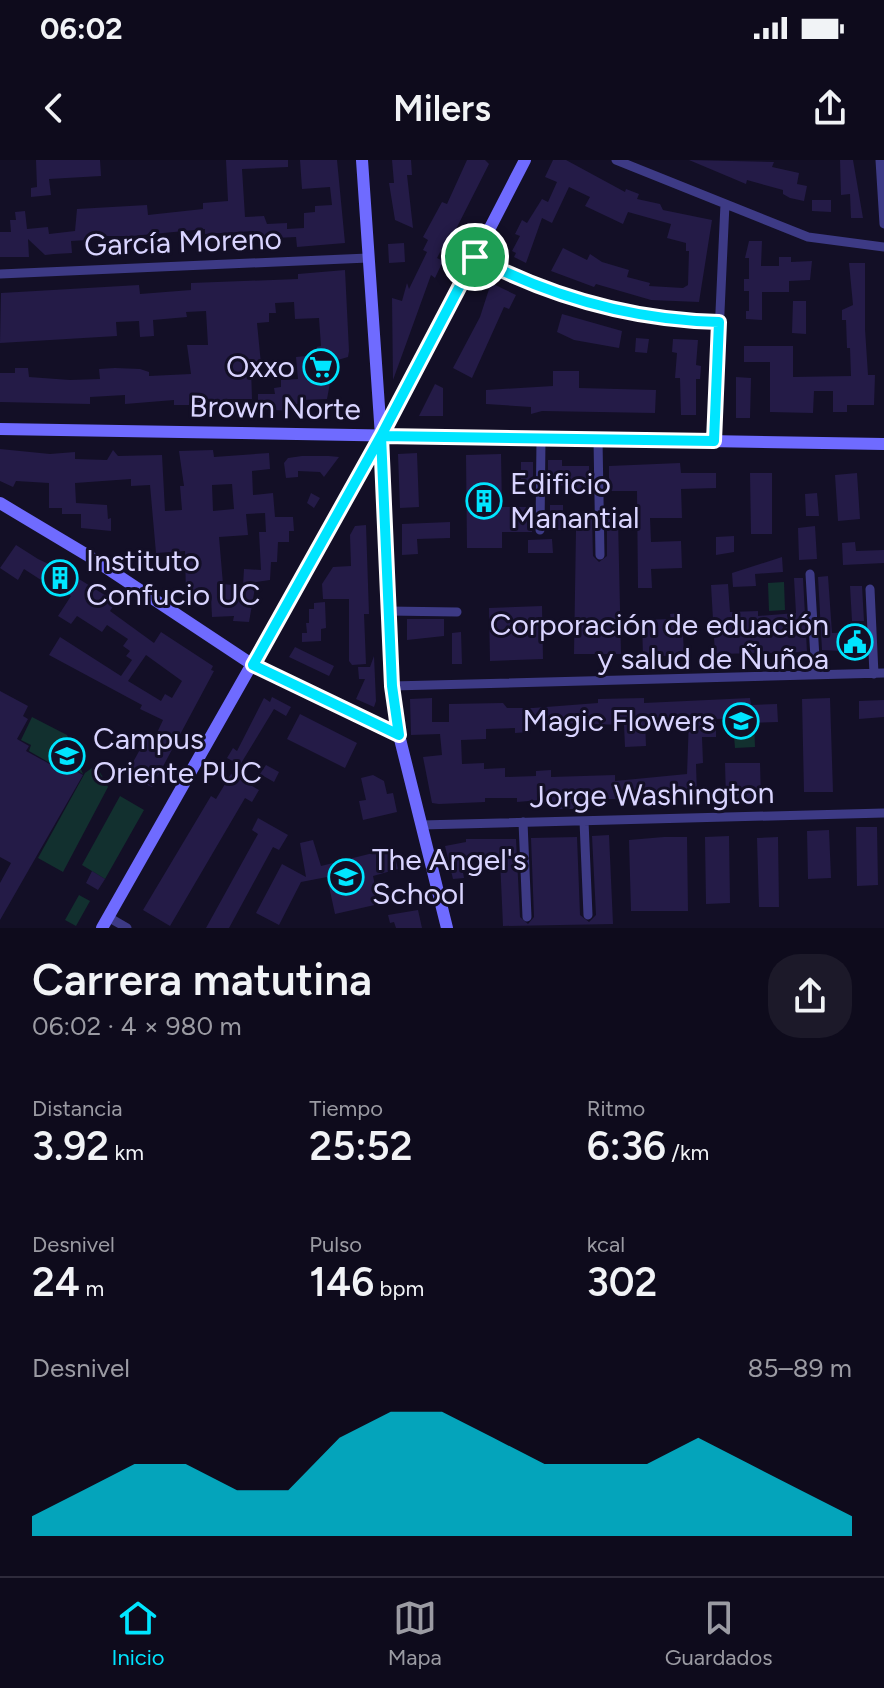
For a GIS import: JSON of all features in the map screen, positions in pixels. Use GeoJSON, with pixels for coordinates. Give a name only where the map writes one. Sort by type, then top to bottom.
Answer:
{"type":"FeatureCollection","features":[{"type":"Feature","properties":{"kind":"street"},"geometry":{"type":"LineString","coordinates":[[362,160],[381,436],[392,686],[399,735],[447,928]]}},
{"type":"Feature","properties":{"kind":"street"},"geometry":{"type":"LineString","coordinates":[[127,928],[105,923],[381,436],[525,160]]}},
{"type":"Feature","properties":{"kind":"street"},"geometry":{"type":"LineString","coordinates":[[616,160],[808,237],[884,247]]}},
{"type":"Feature","properties":{"kind":"street"},"geometry":{"type":"LineString","coordinates":[[880,160],[884,224]]}},
{"type":"Feature","properties":{"kind":"street"},"geometry":{"type":"LineString","coordinates":[[714,441],[725,204]]}},
{"type":"Feature","properties":{"kind":"street"},"geometry":{"type":"LineString","coordinates":[[475,257],[538,287],[604,307],[650,316],[719,322]]}},
{"type":"Feature","properties":{"kind":"street","name":"García Moreno"},"geometry":{"type":"LineString","coordinates":[[0,274],[368,258]]}},
{"type":"Feature","properties":{"kind":"street","name":"Brown Norte"},"geometry":{"type":"LineString","coordinates":[[0,429],[884,444]]}},
{"type":"Feature","properties":{"kind":"street"},"geometry":{"type":"LineString","coordinates":[[540,530],[541,439]]}},
{"type":"Feature","properties":{"kind":"street"},"geometry":{"type":"LineString","coordinates":[[598,440],[600,555]]}},
{"type":"Feature","properties":{"kind":"street"},"geometry":{"type":"LineString","coordinates":[[0,503],[253,665],[399,735]]}},
{"type":"Feature","properties":{"kind":"street"},"geometry":{"type":"LineString","coordinates":[[810,574],[816,675]]}},
{"type":"Feature","properties":{"kind":"street"},"geometry":{"type":"LineString","coordinates":[[392,686],[879,674],[870,589]]}},
{"type":"Feature","properties":{"kind":"street"},"geometry":{"type":"LineString","coordinates":[[388,611],[457,612]]}},
{"type":"Feature","properties":{"kind":"street","name":"Jorge Washington"},"geometry":{"type":"LineString","coordinates":[[421,825],[884,813]]}},
{"type":"Feature","properties":{"kind":"street"},"geometry":{"type":"LineString","coordinates":[[584,821],[588,915]]}},
{"type":"Feature","properties":{"kind":"street"},"geometry":{"type":"LineString","coordinates":[[523,822],[527,917]]}},
{"type":"Feature","properties":{"kind":"green space"},"geometry":{"type":"Polygon","coordinates":[[[784,582],[785,610],[769,611],[768,583],[784,582]]]}},
{"type":"Feature","properties":{"kind":"green space"},"geometry":{"type":"Polygon","coordinates":[[[32,717],[67,735],[83,774],[54,757],[50,763],[29,751],[31,745],[21,740],[32,717]]]}},
{"type":"Feature","properties":{"kind":"green space"},"geometry":{"type":"Polygon","coordinates":[[[727,718],[754,723],[755,747],[735,748],[734,736],[728,735],[727,718]]]}},
{"type":"Feature","properties":{"kind":"green space"},"geometry":{"type":"Polygon","coordinates":[[[96,765],[108,787],[63,872],[38,858],[85,773],[96,765]]]}},
{"type":"Feature","properties":{"kind":"green space"},"geometry":{"type":"Polygon","coordinates":[[[120,796],[144,810],[105,879],[82,865],[120,796]]]}},
{"type":"Feature","properties":{"kind":"green space"},"geometry":{"type":"Polygon","coordinates":[[[79,895],[90,901],[76,926],[65,920],[79,895]]]}},
{"type":"Feature","properties":{"kind":"building"},"geometry":{"type":"Polygon","coordinates":[[[36,160],[100,160],[101,176],[49,179],[51,195],[31,197],[31,188],[37,187],[36,160]]]}},
{"type":"Feature","properties":{"kind":"building"},"geometry":{"type":"Polygon","coordinates":[[[226,160],[288,160],[288,167],[242,169],[245,217],[264,216],[267,224],[287,223],[287,229],[304,228],[304,213],[315,212],[315,206],[332,205],[330,187],[302,189],[300,160],[337,160],[345,243],[297,247],[296,237],[254,239],[254,231],[205,234],[205,229],[132,236],[87,236],[87,240],[71,241],[72,253],[45,255],[28,239],[29,257],[0,257],[0,232],[11,232],[10,220],[16,220],[15,212],[25,211],[27,229],[48,227],[49,234],[75,231],[77,209],[147,205],[148,215],[203,209],[203,203],[228,201],[226,160]]]}},
{"type":"Feature","properties":{"kind":"building"},"geometry":{"type":"Polygon","coordinates":[[[392,160],[411,160],[412,175],[407,175],[413,228],[395,220],[389,183],[394,183],[392,160]]]}},
{"type":"Feature","properties":{"kind":"building"},"geometry":{"type":"Polygon","coordinates":[[[467,160],[485,160],[489,164],[453,235],[450,233],[437,258],[443,261],[435,278],[431,275],[393,380],[392,298],[402,301],[407,283],[409,289],[427,252],[423,250],[428,240],[423,237],[442,202],[447,204],[467,160]]]}},
{"type":"Feature","properties":{"kind":"building"},"geometry":{"type":"Polygon","coordinates":[[[553,160],[566,160],[625,192],[626,189],[639,194],[637,199],[660,204],[663,210],[712,220],[699,302],[651,300],[596,284],[594,287],[551,271],[563,248],[587,260],[590,254],[602,262],[629,270],[627,277],[650,283],[649,286],[683,288],[688,285],[689,251],[686,251],[686,243],[667,238],[671,224],[628,212],[623,224],[585,206],[590,197],[569,187],[552,223],[542,218],[526,263],[514,257],[516,253],[512,251],[520,236],[515,234],[522,220],[527,223],[542,199],[548,202],[557,182],[545,177],[553,160]]]}},
{"type":"Feature","properties":{"kind":"building"},"geometry":{"type":"Polygon","coordinates":[[[689,160],[774,162],[772,167],[799,173],[797,184],[807,186],[804,201],[790,198],[783,194],[783,190],[747,180],[746,184],[689,160]]]}},
{"type":"Feature","properties":{"kind":"building"},"geometry":{"type":"Polygon","coordinates":[[[840,160],[853,160],[863,218],[851,218],[850,194],[841,195],[840,160]]]}},
{"type":"Feature","properties":{"kind":"building"},"geometry":{"type":"Polygon","coordinates":[[[812,200],[831,200],[831,212],[812,211],[812,200]]]}},
{"type":"Feature","properties":{"kind":"building"},"geometry":{"type":"Polygon","coordinates":[[[749,241],[762,241],[761,266],[779,266],[779,257],[791,257],[791,262],[812,261],[810,280],[789,281],[789,292],[762,292],[762,320],[746,319],[749,291],[744,291],[744,279],[749,279],[749,258],[745,258],[749,241]]]}},
{"type":"Feature","properties":{"kind":"building"},"geometry":{"type":"Polygon","coordinates":[[[404,243],[405,262],[389,263],[388,244],[404,243]]]}},
{"type":"Feature","properties":{"kind":"building"},"geometry":{"type":"Polygon","coordinates":[[[849,263],[865,263],[865,329],[868,375],[875,375],[874,405],[847,405],[847,412],[833,412],[833,391],[814,391],[813,413],[770,412],[770,362],[744,362],[744,346],[793,346],[793,377],[851,376],[846,320],[842,320],[842,310],[853,305],[849,263]]]}},
{"type":"Feature","properties":{"kind":"building"},"geometry":{"type":"Polygon","coordinates":[[[345,270],[349,351],[348,357],[334,361],[327,399],[290,404],[291,411],[258,409],[258,394],[275,394],[274,388],[281,387],[281,380],[298,379],[296,357],[318,355],[317,347],[321,346],[319,318],[295,319],[294,302],[275,303],[276,313],[269,313],[269,322],[257,323],[261,364],[251,368],[252,399],[223,399],[224,405],[174,405],[174,400],[125,404],[125,395],[90,397],[90,404],[0,402],[0,373],[15,373],[15,368],[28,368],[29,377],[70,380],[100,379],[99,369],[115,368],[140,369],[149,372],[149,376],[191,374],[187,345],[208,345],[206,311],[186,312],[187,317],[153,320],[154,336],[140,337],[139,321],[116,322],[117,336],[0,343],[1,293],[139,285],[140,294],[191,290],[191,283],[298,279],[298,274],[345,270]]]}},
{"type":"Feature","properties":{"kind":"building"},"geometry":{"type":"Polygon","coordinates":[[[491,283],[516,295],[509,309],[504,307],[472,378],[453,368],[480,317],[491,283]]]}},
{"type":"Feature","properties":{"kind":"building"},"geometry":{"type":"Polygon","coordinates":[[[793,301],[806,301],[806,334],[792,333],[793,301]]]}},
{"type":"Feature","properties":{"kind":"building"},"geometry":{"type":"Polygon","coordinates":[[[562,314],[622,331],[619,348],[574,340],[557,332],[562,314]]]}},
{"type":"Feature","properties":{"kind":"building"},"geometry":{"type":"Polygon","coordinates":[[[636,338],[649,339],[647,353],[635,352],[636,338]]]}},
{"type":"Feature","properties":{"kind":"building"},"geometry":{"type":"Polygon","coordinates":[[[673,339],[698,340],[696,365],[701,366],[700,379],[696,379],[696,415],[681,415],[680,378],[675,378],[677,353],[672,352],[673,339]]]}},
{"type":"Feature","properties":{"kind":"building"},"geometry":{"type":"Polygon","coordinates":[[[553,371],[579,371],[579,388],[656,390],[655,413],[542,411],[531,414],[531,407],[486,404],[486,390],[553,386],[553,371]]]}},
{"type":"Feature","properties":{"kind":"building"},"geometry":{"type":"Polygon","coordinates":[[[736,377],[751,378],[750,418],[736,418],[736,377]]]}},
{"type":"Feature","properties":{"kind":"building"},"geometry":{"type":"Polygon","coordinates":[[[435,384],[443,388],[443,416],[419,416],[435,384]]]}},
{"type":"Feature","properties":{"kind":"building"},"geometry":{"type":"Polygon","coordinates":[[[0,449],[50,454],[75,452],[75,459],[107,460],[113,450],[118,456],[162,455],[165,511],[182,510],[180,486],[184,486],[179,451],[213,450],[214,457],[269,453],[270,469],[252,471],[253,495],[273,493],[275,517],[293,517],[294,531],[289,531],[289,542],[278,542],[277,562],[271,562],[270,580],[256,582],[249,622],[233,621],[234,616],[212,617],[211,596],[186,596],[185,551],[156,553],[150,485],[131,486],[131,479],[75,483],[76,503],[107,505],[111,531],[81,528],[81,514],[62,514],[62,508],[49,508],[49,483],[16,481],[13,487],[0,481],[0,449]],[[232,484],[212,485],[213,511],[234,509],[232,484]],[[265,513],[246,514],[248,535],[219,537],[223,584],[243,586],[244,569],[261,570],[259,532],[266,532],[265,513]]]}},
{"type":"Feature","properties":{"kind":"building"},"geometry":{"type":"Polygon","coordinates":[[[417,453],[419,507],[400,508],[398,454],[417,453]]]}},
{"type":"Feature","properties":{"kind":"building","name":"Edificio Manantial"},"geometry":{"type":"Polygon","coordinates":[[[501,454],[502,507],[532,507],[532,532],[502,532],[502,548],[467,548],[466,455],[501,454]]]}},
{"type":"Feature","properties":{"kind":"building"},"geometry":{"type":"Polygon","coordinates":[[[339,457],[324,477],[320,472],[298,471],[298,477],[286,478],[284,463],[288,458],[339,457]]]}},
{"type":"Feature","properties":{"kind":"building"},"geometry":{"type":"Polygon","coordinates":[[[548,460],[562,460],[562,466],[589,466],[589,491],[575,490],[575,486],[548,485],[548,460]]]}},
{"type":"Feature","properties":{"kind":"building"},"geometry":{"type":"Polygon","coordinates":[[[521,462],[533,462],[533,487],[521,487],[521,462]]]}},
{"type":"Feature","properties":{"kind":"building"},"geometry":{"type":"Polygon","coordinates":[[[680,463],[681,473],[716,473],[716,488],[681,489],[682,518],[650,518],[651,542],[681,541],[682,568],[651,569],[652,588],[638,588],[637,491],[609,491],[609,466],[680,463]]]}},
{"type":"Feature","properties":{"kind":"building"},"geometry":{"type":"Polygon","coordinates":[[[750,473],[772,473],[772,534],[751,534],[750,473]]]}},
{"type":"Feature","properties":{"kind":"building"},"geometry":{"type":"Polygon","coordinates":[[[857,473],[860,519],[838,521],[835,475],[857,473]]]}},
{"type":"Feature","properties":{"kind":"building"},"geometry":{"type":"Polygon","coordinates":[[[311,493],[320,498],[314,508],[307,503],[311,493]]]}},
{"type":"Feature","properties":{"kind":"building"},"geometry":{"type":"Polygon","coordinates":[[[817,493],[819,516],[806,516],[805,494],[817,493]]]}},
{"type":"Feature","properties":{"kind":"building"},"geometry":{"type":"Polygon","coordinates":[[[550,505],[563,505],[563,518],[592,519],[593,556],[599,562],[607,556],[607,519],[618,519],[621,654],[574,654],[576,530],[550,530],[550,505]]]}},
{"type":"Feature","properties":{"kind":"building"},"geometry":{"type":"Polygon","coordinates":[[[450,522],[450,538],[417,539],[418,554],[402,555],[402,524],[450,522]]]}},
{"type":"Feature","properties":{"kind":"building"},"geometry":{"type":"Polygon","coordinates":[[[366,525],[369,614],[364,614],[366,664],[352,665],[349,661],[349,599],[323,599],[322,584],[333,567],[351,566],[350,535],[355,526],[366,525]]]}},
{"type":"Feature","properties":{"kind":"building"},"geometry":{"type":"Polygon","coordinates":[[[815,526],[817,559],[799,560],[798,528],[815,526]]]}},
{"type":"Feature","properties":{"kind":"building"},"geometry":{"type":"Polygon","coordinates":[[[734,536],[734,552],[716,555],[716,537],[734,536]]]}},
{"type":"Feature","properties":{"kind":"building"},"geometry":{"type":"Polygon","coordinates":[[[552,539],[553,553],[528,553],[528,540],[552,539]]]}},
{"type":"Feature","properties":{"kind":"building"},"geometry":{"type":"Polygon","coordinates":[[[855,542],[856,551],[884,550],[884,563],[843,565],[842,543],[855,542]]]}},
{"type":"Feature","properties":{"kind":"building"},"geometry":{"type":"Polygon","coordinates":[[[16,545],[38,559],[58,566],[116,602],[110,611],[154,643],[161,632],[213,666],[211,670],[214,671],[152,787],[126,775],[149,733],[155,737],[163,720],[140,709],[142,705],[49,655],[60,637],[121,676],[132,660],[126,656],[130,651],[123,646],[128,639],[107,625],[102,632],[77,616],[71,624],[58,616],[71,596],[43,577],[41,580],[24,569],[18,580],[0,568],[16,545]],[[146,655],[128,681],[161,701],[165,694],[172,698],[182,681],[146,655]]]}},
{"type":"Feature","properties":{"kind":"building"},"geometry":{"type":"Polygon","coordinates":[[[782,557],[783,572],[755,574],[756,586],[733,587],[732,573],[782,557]]]}},
{"type":"Feature","properties":{"kind":"building"},"geometry":{"type":"Polygon","coordinates":[[[828,576],[832,633],[861,632],[862,652],[822,650],[818,577],[828,576]]]}},
{"type":"Feature","properties":{"kind":"building"},"geometry":{"type":"Polygon","coordinates":[[[794,578],[803,578],[807,652],[715,654],[711,585],[728,584],[730,612],[758,611],[758,616],[796,613],[794,578]]]}},
{"type":"Feature","properties":{"kind":"building"},"geometry":{"type":"Polygon","coordinates":[[[850,586],[862,586],[864,621],[852,621],[850,586]]]}},
{"type":"Feature","properties":{"kind":"building"},"geometry":{"type":"Polygon","coordinates":[[[325,602],[326,628],[321,629],[321,641],[302,642],[302,633],[307,633],[309,609],[314,609],[314,603],[325,602]]]}},
{"type":"Feature","properties":{"kind":"building"},"geometry":{"type":"Polygon","coordinates":[[[542,606],[543,659],[490,661],[489,608],[542,606]]]}},
{"type":"Feature","properties":{"kind":"building"},"geometry":{"type":"Polygon","coordinates":[[[682,613],[684,655],[643,657],[642,620],[671,619],[670,614],[682,613]]]}},
{"type":"Feature","properties":{"kind":"building"},"geometry":{"type":"Polygon","coordinates":[[[407,619],[444,619],[444,636],[407,640],[407,619]]]}},
{"type":"Feature","properties":{"kind":"building"},"geometry":{"type":"Polygon","coordinates":[[[461,632],[462,664],[452,664],[452,633],[461,632]]]}},
{"type":"Feature","properties":{"kind":"building"},"geometry":{"type":"Polygon","coordinates":[[[295,647],[334,666],[329,676],[289,657],[295,647]]]}},
{"type":"Feature","properties":{"kind":"building"},"geometry":{"type":"Polygon","coordinates":[[[374,656],[374,707],[356,699],[365,679],[359,679],[358,667],[370,667],[374,656]]]}},
{"type":"Feature","properties":{"kind":"building"},"geometry":{"type":"Polygon","coordinates":[[[0,691],[28,706],[23,716],[28,719],[17,739],[29,746],[26,751],[66,773],[69,767],[83,775],[0,920],[0,883],[11,863],[0,857],[0,691]]]}},
{"type":"Feature","properties":{"kind":"building"},"geometry":{"type":"Polygon","coordinates":[[[272,697],[291,707],[286,716],[274,709],[240,765],[227,758],[233,748],[237,751],[264,698],[270,702],[272,697]]]}},
{"type":"Feature","properties":{"kind":"building"},"geometry":{"type":"Polygon","coordinates":[[[432,698],[432,722],[449,722],[449,704],[503,703],[507,708],[533,708],[598,703],[598,699],[644,698],[644,703],[750,698],[751,705],[777,704],[778,722],[741,723],[741,718],[716,719],[716,737],[702,737],[703,763],[696,764],[697,795],[656,793],[656,796],[634,799],[575,799],[575,809],[552,809],[552,799],[517,802],[517,798],[485,798],[485,802],[439,804],[432,803],[423,757],[442,755],[440,734],[411,735],[410,699],[432,698]],[[689,719],[645,721],[646,746],[625,747],[624,725],[528,722],[529,732],[515,733],[515,728],[486,729],[486,739],[461,740],[462,764],[484,763],[484,769],[505,768],[505,777],[536,776],[536,771],[551,770],[551,777],[615,775],[615,781],[687,774],[689,719]]]}},
{"type":"Feature","properties":{"kind":"building"},"geometry":{"type":"Polygon","coordinates":[[[830,698],[833,792],[804,792],[802,699],[830,698]]]}},
{"type":"Feature","properties":{"kind":"building"},"geometry":{"type":"Polygon","coordinates":[[[884,700],[884,717],[859,719],[859,701],[884,700]]]}},
{"type":"Feature","properties":{"kind":"building"},"geometry":{"type":"Polygon","coordinates":[[[300,714],[357,743],[345,768],[287,739],[300,714]]]}},
{"type":"Feature","properties":{"kind":"building"},"geometry":{"type":"Polygon","coordinates":[[[725,763],[760,763],[761,799],[726,799],[725,763]]]}},
{"type":"Feature","properties":{"kind":"building"},"geometry":{"type":"Polygon","coordinates":[[[266,765],[279,772],[274,782],[260,774],[266,765]]]}},
{"type":"Feature","properties":{"kind":"building"},"geometry":{"type":"Polygon","coordinates":[[[231,774],[259,790],[252,802],[245,798],[170,926],[143,910],[211,796],[216,799],[231,774]]]}},
{"type":"Feature","properties":{"kind":"building"},"geometry":{"type":"Polygon","coordinates":[[[373,775],[384,781],[387,794],[393,793],[397,812],[363,820],[359,801],[366,800],[361,778],[373,775]]]}},
{"type":"Feature","properties":{"kind":"building"},"geometry":{"type":"Polygon","coordinates":[[[258,818],[288,835],[279,850],[273,847],[229,928],[206,928],[258,834],[252,830],[258,818]]]}},
{"type":"Feature","properties":{"kind":"building"},"geometry":{"type":"Polygon","coordinates":[[[856,827],[877,827],[878,885],[857,886],[856,827]]]}},
{"type":"Feature","properties":{"kind":"building"},"geometry":{"type":"Polygon","coordinates":[[[829,830],[831,878],[808,879],[807,831],[829,830]]]}},
{"type":"Feature","properties":{"kind":"building"},"geometry":{"type":"Polygon","coordinates":[[[609,835],[613,924],[503,926],[500,859],[460,857],[464,878],[453,879],[445,846],[466,842],[466,839],[516,839],[520,917],[528,924],[534,917],[531,838],[577,837],[580,915],[589,922],[596,915],[592,836],[609,835]]]}},
{"type":"Feature","properties":{"kind":"building"},"geometry":{"type":"Polygon","coordinates":[[[729,836],[730,903],[706,904],[705,837],[729,836]]]}},
{"type":"Feature","properties":{"kind":"building"},"geometry":{"type":"Polygon","coordinates":[[[687,837],[688,911],[631,911],[629,840],[687,837]]]}},
{"type":"Feature","properties":{"kind":"building"},"geometry":{"type":"Polygon","coordinates":[[[778,837],[779,907],[759,907],[757,838],[778,837]]]}},
{"type":"Feature","properties":{"kind":"building"},"geometry":{"type":"Polygon","coordinates":[[[313,840],[321,866],[393,848],[398,869],[373,876],[379,904],[335,914],[327,877],[301,882],[279,925],[256,913],[282,864],[306,877],[300,843],[313,840]]]}},
{"type":"Feature","properties":{"kind":"building"},"geometry":{"type":"Polygon","coordinates":[[[92,871],[105,879],[98,890],[86,883],[92,871]]]}},
{"type":"Feature","properties":{"kind":"building"},"geometry":{"type":"Polygon","coordinates":[[[418,910],[422,928],[396,928],[394,922],[390,923],[388,915],[418,910]]]}},
{"type":"Feature","properties":{"kind":"place","name":"Oxxo"},"geometry":{"type":"Point","coordinates":[321,367]}},
{"type":"Feature","properties":{"kind":"place","name":"Edificio Manantial"},"geometry":{"type":"Point","coordinates":[484,501]}},
{"type":"Feature","properties":{"kind":"place","name":"Instituto Confucio UC"},"geometry":{"type":"Point","coordinates":[60,578]}},
{"type":"Feature","properties":{"kind":"place","name":"Corporación de eduación y salud de Ñuñoa"},"geometry":{"type":"Point","coordinates":[855,642]}},
{"type":"Feature","properties":{"kind":"place","name":"Magic Flowers"},"geometry":{"type":"Point","coordinates":[741,721]}},
{"type":"Feature","properties":{"kind":"place","name":"Campus Oriente PUC"},"geometry":{"type":"Point","coordinates":[67,756]}},
{"type":"Feature","properties":{"kind":"place","name":"The Angel's School"},"geometry":{"type":"Point","coordinates":[346,877]}},
{"type":"Feature","properties":{"kind":"route"},"geometry":{"type":"LineString","coordinates":[[475,257],[381,436],[379,454],[392,686],[399,735],[253,665],[381,436],[714,441],[719,322],[650,316],[604,307],[538,287],[475,257]]}}]}
